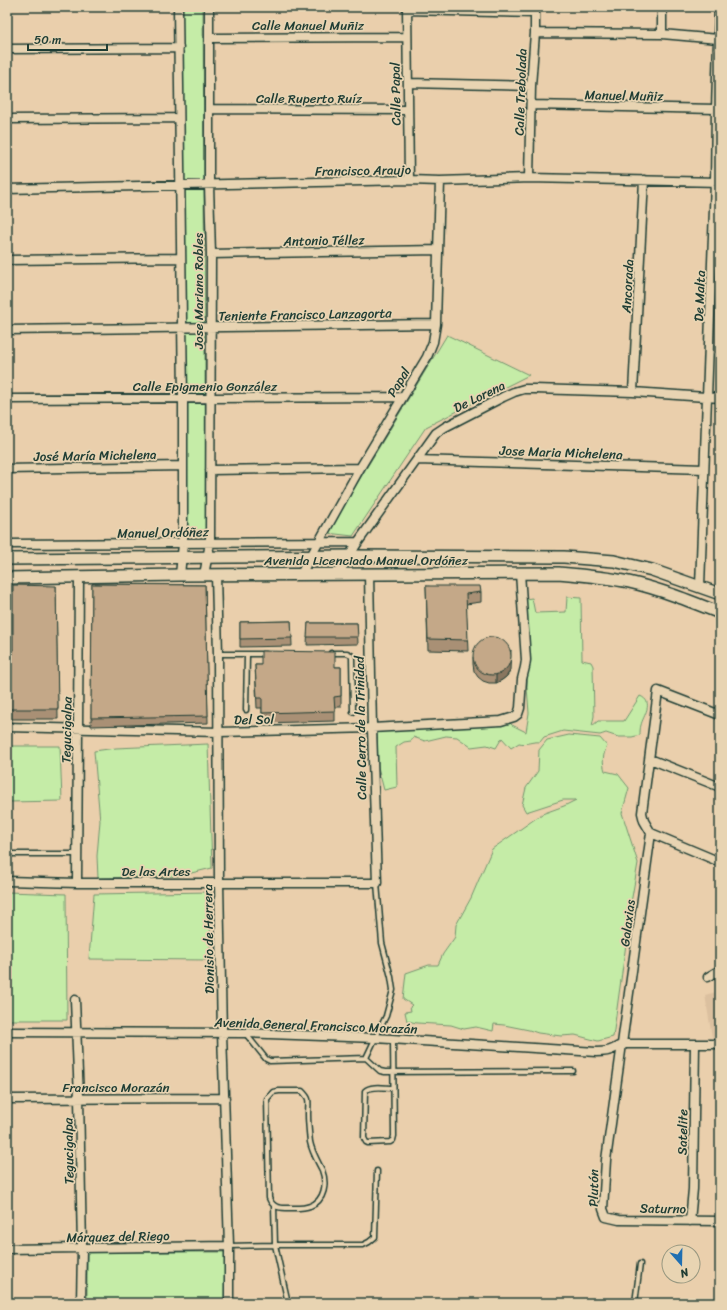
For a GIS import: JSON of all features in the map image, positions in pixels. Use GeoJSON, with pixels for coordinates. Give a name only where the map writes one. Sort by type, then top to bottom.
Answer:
{"type":"FeatureCollection","features":[{"type":"Feature","properties":{"kind":"main road","name":"Avenida Licenciado Manuel Ordóñez"},"geometry":{"type":"LineString","coordinates":[[7,559],[311,558],[349,556],[571,557],[614,562],[652,570],[720,594]]}},
{"type":"Feature","properties":{"kind":"main road","name":"Avenida Licenciado Manuel Ordóñez"},"geometry":{"type":"LineString","coordinates":[[7,578],[180,575],[559,573],[600,577],[629,582],[672,594],[720,613]]}},
{"type":"Feature","properties":{"kind":"street","name":"Jose Mariano Robles"},"geometry":{"type":"LineString","coordinates":[[178,7],[183,398],[183,544],[180,575]]}},
{"type":"Feature","properties":{"kind":"street","name":"Jose Mariano Robles"},"geometry":{"type":"LineString","coordinates":[[204,575],[210,543],[211,254],[209,185],[209,7]]}},
{"type":"Feature","properties":{"kind":"street"},"geometry":{"type":"LineString","coordinates":[[662,7],[662,34]]}},
{"type":"Feature","properties":{"kind":"street","name":"De Malta"},"geometry":{"type":"LineString","coordinates":[[700,586],[717,182],[716,109],[719,7]]}},
{"type":"Feature","properties":{"kind":"street"},"geometry":{"type":"LineString","coordinates":[[407,8],[534,10]]}},
{"type":"Feature","properties":{"kind":"street","name":"Calle Papal"},"geometry":{"type":"LineString","coordinates":[[407,8],[406,37],[409,180]]}},
{"type":"Feature","properties":{"kind":"street","name":"Calle Trebolada"},"geometry":{"type":"LineString","coordinates":[[529,178],[532,105],[531,86],[535,33],[534,10]]}},
{"type":"Feature","properties":{"kind":"street"},"geometry":{"type":"LineString","coordinates":[[535,33],[662,34],[718,39]]}},
{"type":"Feature","properties":{"kind":"street","name":"Calle Manuel Muñiz"},"geometry":{"type":"LineString","coordinates":[[209,38],[406,37]]}},
{"type":"Feature","properties":{"kind":"street"},"geometry":{"type":"LineString","coordinates":[[7,49],[179,48]]}},
{"type":"Feature","properties":{"kind":"street"},"geometry":{"type":"LineString","coordinates":[[408,83],[531,86]]}},
{"type":"Feature","properties":{"kind":"street","name":"Manuel Muñiz"},"geometry":{"type":"LineString","coordinates":[[532,105],[716,109]]}},
{"type":"Feature","properties":{"kind":"street","name":"Calle Ruperto Ruíz"},"geometry":{"type":"LineString","coordinates":[[210,109],[407,110]]}},
{"type":"Feature","properties":{"kind":"street"},"geometry":{"type":"LineString","coordinates":[[7,119],[179,118]]}},
{"type":"Feature","properties":{"kind":"street","name":"Francisco Araujo"},"geometry":{"type":"LineString","coordinates":[[7,189],[529,178],[717,182]]}},
{"type":"Feature","properties":{"kind":"street","name":"Ancorada"},"geometry":{"type":"LineString","coordinates":[[633,392],[644,180]]}},
{"type":"Feature","properties":{"kind":"street","name":"Papal"},"geometry":{"type":"LineString","coordinates":[[301,574],[360,468],[427,357],[433,342],[436,324],[440,181]]}},
{"type":"Feature","properties":{"kind":"street","name":"Antonio Téllez"},"geometry":{"type":"LineString","coordinates":[[211,254],[438,250]]}},
{"type":"Feature","properties":{"kind":"street"},"geometry":{"type":"LineString","coordinates":[[7,260],[181,258]]}},
{"type":"Feature","properties":{"kind":"street","name":"Teniente Francisco Lanzagorta"},"geometry":{"type":"LineString","coordinates":[[7,330],[436,324]]}},
{"type":"Feature","properties":{"kind":"street","name":"De Lorena"},"geometry":{"type":"LineString","coordinates":[[338,574],[358,542],[436,433],[445,426],[514,392],[534,388],[633,392],[720,398]]}},
{"type":"Feature","properties":{"kind":"street","name":"Calle Epigmenio González"},"geometry":{"type":"LineString","coordinates":[[7,399],[402,397]]}},
{"type":"Feature","properties":{"kind":"street","name":"Jose Maria Michelena"},"geometry":{"type":"LineString","coordinates":[[417,460],[704,469]]}},
{"type":"Feature","properties":{"kind":"street","name":"José María Michelena"},"geometry":{"type":"LineString","coordinates":[[7,469],[183,466]]}},
{"type":"Feature","properties":{"kind":"street"},"geometry":{"type":"LineString","coordinates":[[210,470],[360,468]]}},
{"type":"Feature","properties":{"kind":"street","name":"Manuel Ordóñez"},"geometry":{"type":"LineString","coordinates":[[7,544],[183,544],[319,541],[358,542]]}},
{"type":"Feature","properties":{"kind":"street","name":"Calle Cerro de la Trinidad"},"geometry":{"type":"LineString","coordinates":[[369,574],[377,883]]}},
{"type":"Feature","properties":{"kind":"street","name":"Del Sol"},"geometry":{"type":"LineString","coordinates":[[7,727],[219,732],[372,728],[501,721],[514,717],[518,714],[520,708],[522,679],[526,660],[520,574]]}},
{"type":"Feature","properties":{"kind":"street","name":"Dionisio de Herrera"},"geometry":{"type":"LineString","coordinates":[[216,575],[219,732],[219,883],[229,1246],[229,1303]]}},
{"type":"Feature","properties":{"kind":"street","name":"Tegucigalpa"},"geometry":{"type":"LineString","coordinates":[[77,883],[79,577]]}},
{"type":"Feature","properties":{"kind":"street"},"geometry":{"type":"LineString","coordinates":[[720,715],[658,691],[642,813],[644,821],[651,833],[720,862]]}},
{"type":"Feature","properties":{"kind":"street"},"geometry":{"type":"LineString","coordinates":[[650,759],[720,787]]}},
{"type":"Feature","properties":{"kind":"street","name":"Galaxias"},"geometry":{"type":"LineString","coordinates":[[606,1160],[651,833]]}},
{"type":"Feature","properties":{"kind":"street","name":"De las Artes"},"geometry":{"type":"LineString","coordinates":[[7,881],[77,883],[377,883]]}},
{"type":"Feature","properties":{"kind":"street"},"geometry":{"type":"LineString","coordinates":[[708,977],[720,970]]}},
{"type":"Feature","properties":{"kind":"street","name":"Tegucigalpa"},"geometry":{"type":"LineString","coordinates":[[75,1000],[79,1098],[82,1248],[81,1303]]}},
{"type":"Feature","properties":{"kind":"street","name":"Avenida General Francisco Morazán"},"geometry":{"type":"LineString","coordinates":[[7,1032],[245,1033],[375,1038],[596,1052],[609,1051],[621,1044]]}},
{"type":"Feature","properties":{"kind":"street"},"geometry":{"type":"LineString","coordinates":[[621,1044],[720,1044]]}},
{"type":"Feature","properties":{"kind":"street","name":"Satelite"},"geometry":{"type":"LineString","coordinates":[[690,1221],[693,1190],[695,1044]]}},
{"type":"Feature","properties":{"kind":"street","name":"Francisco Morazán"},"geometry":{"type":"LineString","coordinates":[[7,1099],[225,1098]]}},
{"type":"Feature","properties":{"kind":"street","name":"Plutón"},"geometry":{"type":"LineString","coordinates":[[606,1160],[603,1209],[606,1217]]}},
{"type":"Feature","properties":{"kind":"street","name":"Saturno"},"geometry":{"type":"LineString","coordinates":[[606,1217],[618,1220],[720,1221]]}},
{"type":"Feature","properties":{"kind":"street","name":"Márquez del Riego"},"geometry":{"type":"LineString","coordinates":[[7,1248],[229,1246]]}},
{"type":"Feature","properties":{"kind":"lane"},"geometry":{"type":"LineString","coordinates":[[324,653],[347,653],[352,658],[353,712]]}},
{"type":"Feature","properties":{"kind":"lane"},"geometry":{"type":"LineString","coordinates":[[218,654],[270,654]]}},
{"type":"Feature","properties":{"kind":"lane"},"geometry":{"type":"LineString","coordinates":[[246,710],[247,655]]}},
{"type":"Feature","properties":{"kind":"lane"},"geometry":{"type":"LineString","coordinates":[[7,858],[12,854],[77,854]]}},
{"type":"Feature","properties":{"kind":"lane"},"geometry":{"type":"LineString","coordinates":[[366,1058],[386,1016],[394,990],[382,943],[377,883]]}},
{"type":"Feature","properties":{"kind":"lane"},"geometry":{"type":"LineString","coordinates":[[245,1033],[266,1059],[270,1061],[366,1058],[380,1071],[393,1072],[573,1071]]}},
{"type":"Feature","properties":{"kind":"lane"},"geometry":{"type":"LineString","coordinates":[[393,1040],[393,1072],[393,1088],[393,1140],[390,1142],[368,1143],[364,1138],[365,1091],[367,1088],[393,1088]]}},
{"type":"Feature","properties":{"kind":"lane"},"geometry":{"type":"LineString","coordinates":[[274,1206],[280,1208],[310,1206],[318,1202],[324,1191],[325,1183],[322,1172],[310,1144],[308,1099],[302,1091],[279,1091],[270,1095],[267,1099],[269,1198],[274,1206],[275,1245],[288,1303]]}},
{"type":"Feature","properties":{"kind":"lane"},"geometry":{"type":"LineString","coordinates":[[229,1246],[363,1245],[369,1242],[375,1237],[377,1171]]}},
{"type":"Feature","properties":{"kind":"lane"},"geometry":{"type":"LineString","coordinates":[[635,1303],[640,1264]]}},
{"type":"Feature","properties":{"kind":"shaded area"},"geometry":{"type":"Polygon","coordinates":[[[720,991],[720,1037],[712,1037],[705,995],[720,991]]]}},
{"type":"Feature","properties":{"kind":"green space"},"geometry":{"type":"Polygon","coordinates":[[[182,7],[203,7],[206,536],[186,535],[182,7]]]}},
{"type":"Feature","properties":{"kind":"green space"},"geometry":{"type":"Polygon","coordinates":[[[447,335],[529,375],[426,427],[353,536],[327,533],[447,335]]]}},
{"type":"Feature","properties":{"kind":"green space"},"geometry":{"type":"Polygon","coordinates":[[[567,597],[581,598],[582,660],[591,662],[593,666],[594,716],[592,726],[598,721],[624,721],[640,696],[647,702],[647,709],[641,726],[640,735],[632,737],[618,737],[606,733],[600,735],[563,731],[544,737],[540,742],[525,744],[519,743],[511,748],[502,738],[496,748],[487,745],[471,747],[457,737],[446,736],[425,741],[413,737],[411,741],[404,742],[396,747],[397,787],[384,790],[378,767],[377,730],[504,725],[508,721],[512,725],[526,732],[529,713],[525,599],[532,598],[535,613],[566,612],[567,597]]]}},
{"type":"Feature","properties":{"kind":"green space"},"geometry":{"type":"Polygon","coordinates":[[[569,735],[600,738],[607,746],[603,758],[605,771],[618,774],[629,788],[622,813],[638,863],[628,920],[613,1037],[598,1041],[575,1035],[561,1036],[538,1033],[504,1025],[494,1024],[493,1031],[476,1027],[464,1029],[451,1025],[407,1021],[405,1012],[411,1011],[410,1007],[412,1005],[403,999],[406,973],[429,965],[438,965],[443,954],[455,937],[456,925],[471,898],[492,849],[542,814],[576,800],[563,800],[526,812],[522,805],[526,788],[538,771],[539,750],[547,740],[569,735]]]}},
{"type":"Feature","properties":{"kind":"green space"},"geometry":{"type":"Polygon","coordinates":[[[208,744],[212,868],[179,876],[98,878],[97,856],[100,821],[94,751],[116,748],[208,744]]]}},
{"type":"Feature","properties":{"kind":"green space"},"geometry":{"type":"Polygon","coordinates":[[[7,746],[60,746],[62,801],[7,802],[7,746]]]}},
{"type":"Feature","properties":{"kind":"green space"},"geometry":{"type":"Polygon","coordinates":[[[7,892],[66,894],[67,1020],[7,1020],[7,892]]]}},
{"type":"Feature","properties":{"kind":"green space"},"geometry":{"type":"Polygon","coordinates":[[[211,892],[210,960],[89,959],[94,894],[211,892]]]}},
{"type":"Feature","properties":{"kind":"green space"},"geometry":{"type":"Polygon","coordinates":[[[87,1252],[225,1252],[224,1303],[87,1303],[87,1252]]]}},
{"type":"Feature","properties":{"kind":"building"},"geometry":{"type":"Polygon","coordinates":[[[92,584],[205,585],[208,716],[91,718],[92,584]]]}},
{"type":"Feature","properties":{"kind":"building"},"geometry":{"type":"Polygon","coordinates":[[[13,585],[56,586],[58,709],[8,709],[9,669],[7,669],[7,650],[13,650],[13,585]]]}},
{"type":"Feature","properties":{"kind":"building"},"geometry":{"type":"Polygon","coordinates":[[[426,586],[480,586],[481,592],[466,594],[468,640],[428,639],[426,586]]]}},
{"type":"Feature","properties":{"kind":"building"},"geometry":{"type":"Polygon","coordinates":[[[291,621],[292,638],[240,639],[240,622],[291,621]]]}},
{"type":"Feature","properties":{"kind":"building"},"geometry":{"type":"Polygon","coordinates":[[[308,623],[357,623],[358,637],[307,637],[308,623]]]}},
{"type":"Feature","properties":{"kind":"building"},"geometry":{"type":"Polygon","coordinates":[[[488,637],[496,637],[503,640],[508,645],[511,656],[508,667],[503,672],[496,675],[488,675],[481,672],[476,667],[473,660],[473,652],[476,645],[481,640],[488,637]]]}},
{"type":"Feature","properties":{"kind":"building"},"geometry":{"type":"Polygon","coordinates":[[[261,651],[335,652],[335,667],[341,667],[341,696],[334,697],[335,711],[262,713],[262,698],[257,698],[255,665],[261,665],[261,651]]]}}]}
